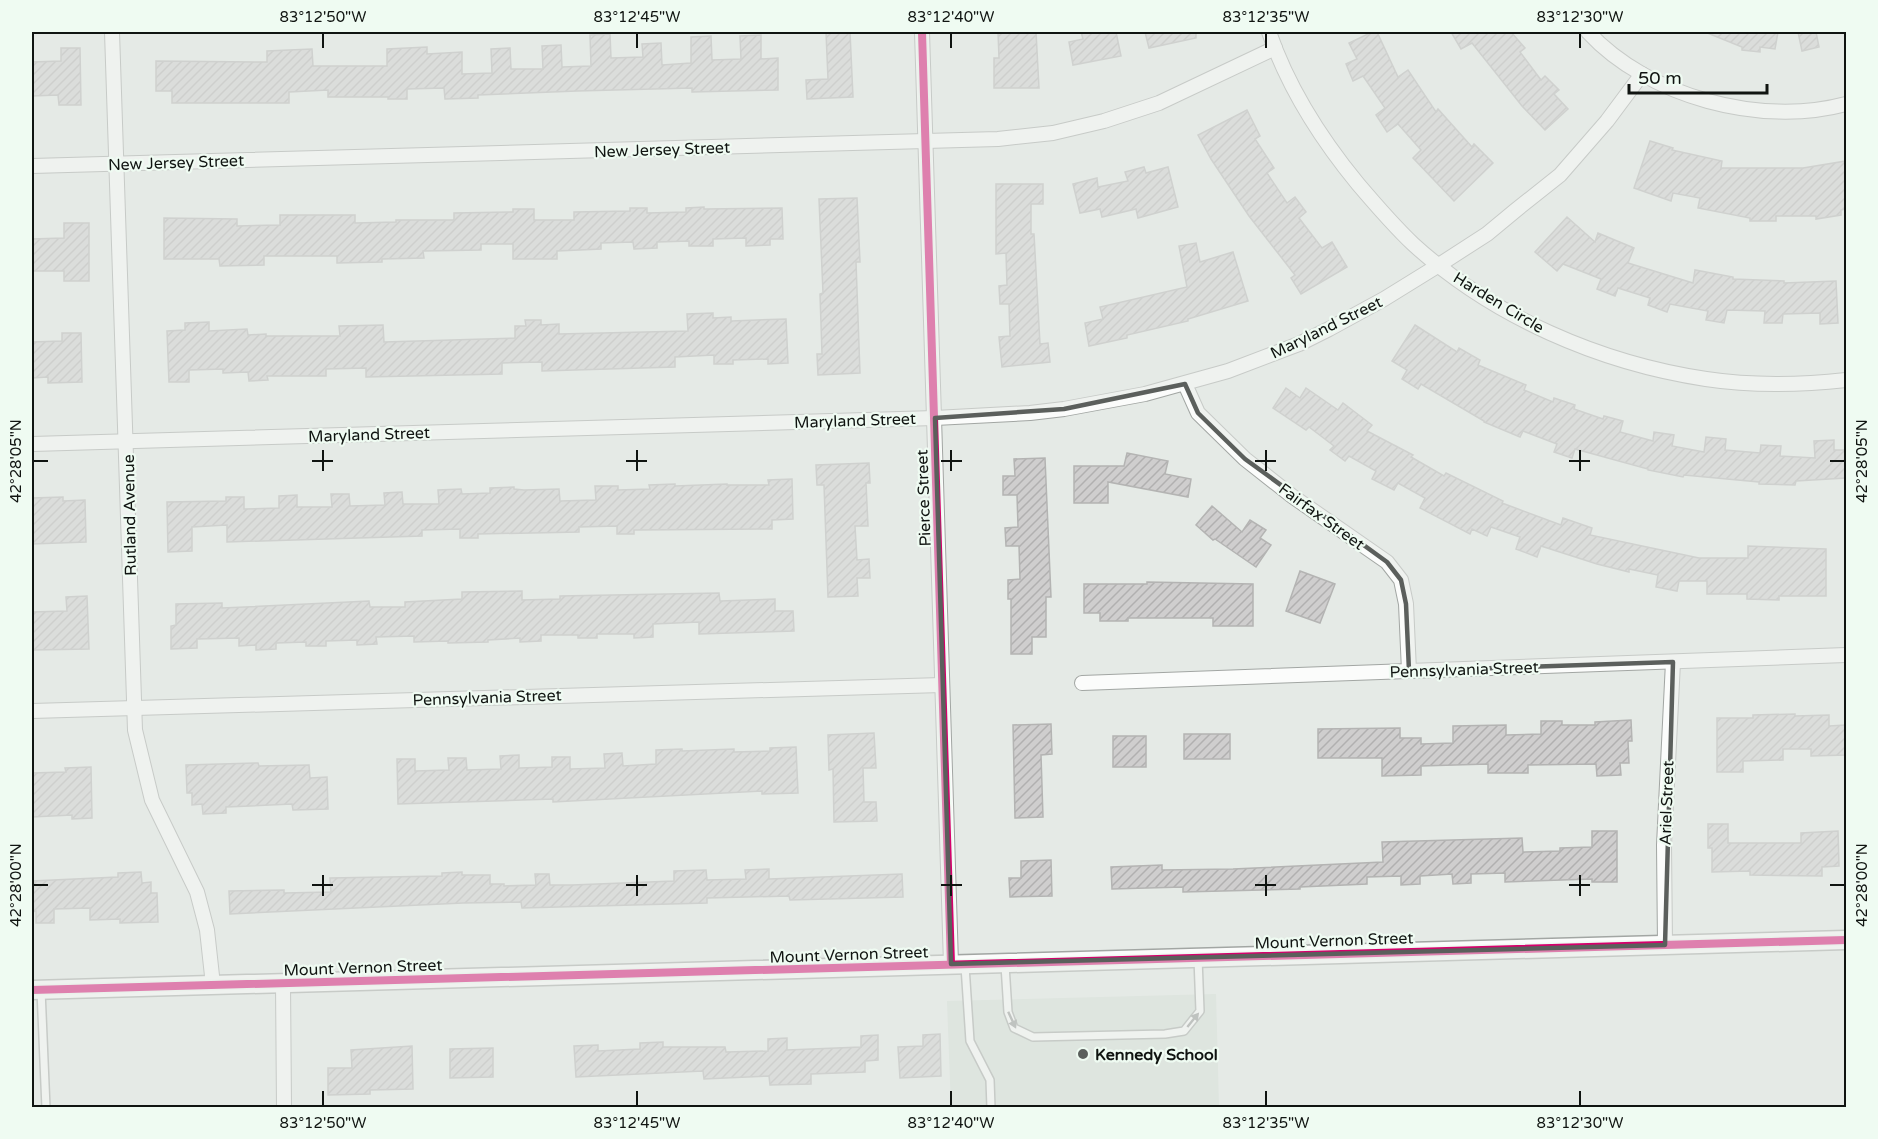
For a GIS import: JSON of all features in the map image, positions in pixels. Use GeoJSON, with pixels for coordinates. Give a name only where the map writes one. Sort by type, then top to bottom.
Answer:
{"type":"FeatureCollection","features":[{"type":"Feature","properties":{"kind":"street","name":"Rutland Avenue"},"geometry":{"type":"LineString","coordinates":[[112,32],[134,708],[139,753],[152,800],[196,892],[207,930],[213,985]]}},
{"type":"Feature","properties":{"kind":"street","name":"Pierce Street"},"geometry":{"type":"LineString","coordinates":[[922,32],[942,685],[958,964]]}},
{"type":"Feature","properties":{"kind":"street","name":"Harden Circle"},"geometry":{"type":"LineString","coordinates":[[1269,32],[1300,100],[1334,155],[1380,209],[1413,243],[1439,266],[1488,299],[1558,336],[1602,354],[1640,365],[1708,380],[1743,383],[1846,380]]}},
{"type":"Feature","properties":{"kind":"street"},"geometry":{"type":"LineString","coordinates":[[1588,32],[1613,54],[1642,74],[1691,97],[1762,110],[1795,111],[1846,104]]}},
{"type":"Feature","properties":{"kind":"street","name":"New Jersey Street"},"geometry":{"type":"LineString","coordinates":[[32,166],[998,139],[1053,133],[1104,121],[1159,103],[1275,48]]}},
{"type":"Feature","properties":{"kind":"street","name":"Maryland Street"},"geometry":{"type":"LineString","coordinates":[[32,444],[935,418],[1065,409],[1145,394],[1185,384],[1269,356],[1319,334],[1439,266],[1487,234],[1560,175],[1642,74]]}},
{"type":"Feature","properties":{"kind":"street","name":"Fairfax Street"},"geometry":{"type":"LineString","coordinates":[[1185,384],[1198,413],[1245,459],[1292,496],[1387,562],[1401,580],[1407,604],[1409,670]]}},
{"type":"Feature","properties":{"kind":"street","name":"Pennsylvania Street"},"geometry":{"type":"LineString","coordinates":[[1082,683],[1846,656]]}},
{"type":"Feature","properties":{"kind":"street","name":"Ariel Street"},"geometry":{"type":"LineString","coordinates":[[1665,945],[1664,845],[1673,662]]}},
{"type":"Feature","properties":{"kind":"street","name":"Pennsylvania Street"},"geometry":{"type":"LineString","coordinates":[[32,711],[942,685]]}},
{"type":"Feature","properties":{"kind":"street","name":"Mount Vernon Street"},"geometry":{"type":"LineString","coordinates":[[36,990],[1846,940]]}},
{"type":"Feature","properties":{"kind":"street"},"geometry":{"type":"LineString","coordinates":[[283,983],[284,1107]]}},
{"type":"Feature","properties":{"kind":"lane"},"geometry":{"type":"LineString","coordinates":[[1005,962],[1008,1012],[1014,1028],[1033,1037],[1165,1034],[1184,1031],[1200,1011],[1198,958]]}},
{"type":"Feature","properties":{"kind":"lane"},"geometry":{"type":"LineString","coordinates":[[958,964],[970,1041],[990,1080],[991,1107]]}},
{"type":"Feature","properties":{"kind":"lane"},"geometry":{"type":"LineString","coordinates":[[36,990],[46,1107]]}},
{"type":"Feature","properties":{"kind":"highlighted area"},"geometry":{"type":"Polygon","coordinates":[[[1185,384],[1198,413],[1245,459],[1387,562],[1401,580],[1406,604],[1409,671],[1673,662],[1665,945],[951,964],[935,418],[1064,409],[1185,384]]]}},
{"type":"Feature","properties":{"kind":"shaded area","name":"Kennedy School"},"geometry":{"type":"Polygon","coordinates":[[[1216,994],[1219,1107],[951,1107],[947,1001],[1216,994]]]}},
{"type":"Feature","properties":{"kind":"building"},"geometry":{"type":"Polygon","coordinates":[[[826,32],[850,32],[853,97],[807,99],[806,80],[828,79],[826,32]]]}},
{"type":"Feature","properties":{"kind":"building"},"geometry":{"type":"Polygon","coordinates":[[[998,32],[1036,32],[1039,88],[994,88],[994,58],[999,58],[998,32]]]}},
{"type":"Feature","properties":{"kind":"building"},"geometry":{"type":"Polygon","coordinates":[[[1081,32],[1116,32],[1121,56],[1073,65],[1069,42],[1083,39],[1081,32]]]}},
{"type":"Feature","properties":{"kind":"building"},"geometry":{"type":"Polygon","coordinates":[[[1145,32],[1196,32],[1196,38],[1149,48],[1145,32]]]}},
{"type":"Feature","properties":{"kind":"building"},"geometry":{"type":"Polygon","coordinates":[[[1372,32],[1377,32],[1398,77],[1408,70],[1436,112],[1438,109],[1472,147],[1474,144],[1493,163],[1454,201],[1413,158],[1421,150],[1398,124],[1387,132],[1376,115],[1385,108],[1363,76],[1353,81],[1346,64],[1357,59],[1349,43],[1372,32]]]}},
{"type":"Feature","properties":{"kind":"building"},"geometry":{"type":"Polygon","coordinates":[[[1451,32],[1511,32],[1525,48],[1520,52],[1541,80],[1545,76],[1559,90],[1554,94],[1568,109],[1545,130],[1522,106],[1472,43],[1461,49],[1451,32]]]}},
{"type":"Feature","properties":{"kind":"building"},"geometry":{"type":"Polygon","coordinates":[[[1705,32],[1778,32],[1775,49],[1760,47],[1760,52],[1742,50],[1742,47],[1705,32]]]}},
{"type":"Feature","properties":{"kind":"building"},"geometry":{"type":"Polygon","coordinates":[[[1798,32],[1816,32],[1819,47],[1802,51],[1798,32]]]}},
{"type":"Feature","properties":{"kind":"building"},"geometry":{"type":"Polygon","coordinates":[[[610,34],[611,58],[643,57],[642,44],[661,43],[662,65],[691,63],[691,37],[711,36],[712,60],[741,59],[740,36],[761,35],[761,59],[778,58],[778,90],[692,92],[692,88],[577,91],[478,95],[478,98],[445,99],[444,88],[407,89],[407,99],[388,99],[388,97],[328,97],[328,90],[289,92],[289,103],[172,103],[172,91],[156,91],[156,61],[267,62],[267,51],[312,49],[313,66],[387,66],[387,49],[427,47],[427,54],[462,52],[462,74],[492,73],[491,49],[510,48],[511,69],[543,69],[542,46],[561,45],[562,67],[591,66],[590,35],[610,34]]]}},
{"type":"Feature","properties":{"kind":"building"},"geometry":{"type":"Polygon","coordinates":[[[61,48],[80,48],[81,105],[59,105],[58,95],[32,96],[32,62],[61,61],[61,48]]]}},
{"type":"Feature","properties":{"kind":"building"},"geometry":{"type":"Polygon","coordinates":[[[1247,110],[1260,136],[1255,139],[1274,168],[1267,173],[1287,203],[1295,197],[1306,212],[1299,218],[1322,248],[1332,242],[1347,267],[1301,294],[1291,278],[1295,275],[1249,216],[1198,135],[1247,110]]]}},
{"type":"Feature","properties":{"kind":"building"},"geometry":{"type":"Polygon","coordinates":[[[1650,141],[1673,148],[1672,150],[1722,161],[1721,168],[1803,168],[1846,161],[1846,209],[1841,210],[1841,215],[1816,219],[1816,216],[1776,216],[1776,221],[1750,221],[1750,218],[1698,208],[1700,198],[1673,193],[1671,201],[1634,188],[1650,141]]]}},
{"type":"Feature","properties":{"kind":"building"},"geometry":{"type":"Polygon","coordinates":[[[1144,167],[1146,173],[1168,167],[1178,207],[1138,218],[1136,209],[1102,217],[1100,209],[1080,213],[1073,184],[1097,178],[1098,187],[1128,181],[1125,172],[1144,167]]]}},
{"type":"Feature","properties":{"kind":"building"},"geometry":{"type":"Polygon","coordinates":[[[996,184],[1043,184],[1043,204],[1031,204],[1031,234],[1034,234],[1040,344],[1048,343],[1050,362],[1002,367],[999,337],[1010,336],[1009,304],[1000,304],[999,286],[1007,285],[1006,253],[996,254],[996,184]]]}},
{"type":"Feature","properties":{"kind":"building"},"geometry":{"type":"Polygon","coordinates":[[[857,198],[860,262],[856,262],[860,373],[818,375],[817,354],[822,354],[820,294],[823,293],[819,199],[857,198]]]}},
{"type":"Feature","properties":{"kind":"building"},"geometry":{"type":"Polygon","coordinates":[[[704,207],[704,209],[782,208],[783,239],[770,239],[770,245],[746,246],[746,238],[713,239],[713,246],[689,246],[689,241],[657,242],[657,248],[634,249],[633,242],[601,243],[601,249],[557,251],[557,259],[513,259],[513,244],[481,244],[481,250],[423,251],[424,258],[382,259],[382,262],[337,263],[337,256],[264,256],[264,265],[220,266],[219,259],[164,259],[164,218],[237,219],[237,226],[280,225],[280,215],[355,215],[355,223],[454,220],[454,213],[513,212],[513,209],[534,209],[534,220],[574,220],[574,212],[630,211],[630,208],[647,208],[647,213],[686,212],[686,208],[704,207]]]}},
{"type":"Feature","properties":{"kind":"building"},"geometry":{"type":"Polygon","coordinates":[[[1567,217],[1595,242],[1598,233],[1634,248],[1628,263],[1693,283],[1695,270],[1733,277],[1733,279],[1784,281],[1784,283],[1836,281],[1838,323],[1820,324],[1820,313],[1783,314],[1782,323],[1764,323],[1765,311],[1727,310],[1724,323],[1706,320],[1708,311],[1670,304],[1667,312],[1648,305],[1650,298],[1618,288],[1615,296],[1597,289],[1601,279],[1563,264],[1557,271],[1535,252],[1567,217]]]}},
{"type":"Feature","properties":{"kind":"building"},"geometry":{"type":"Polygon","coordinates":[[[64,223],[89,223],[89,281],[64,281],[64,271],[32,271],[32,239],[64,238],[64,223]]]}},
{"type":"Feature","properties":{"kind":"building"},"geometry":{"type":"Polygon","coordinates":[[[1196,243],[1200,262],[1233,252],[1248,301],[1188,319],[1188,321],[1089,346],[1085,323],[1103,319],[1100,307],[1187,287],[1179,246],[1196,243]]]}},
{"type":"Feature","properties":{"kind":"building"},"geometry":{"type":"Polygon","coordinates":[[[713,313],[713,318],[731,317],[731,321],[786,319],[788,363],[768,364],[768,359],[733,360],[733,364],[714,364],[714,355],[675,357],[675,367],[542,371],[542,362],[502,363],[502,374],[366,377],[366,368],[326,369],[326,376],[267,376],[268,380],[249,381],[248,372],[223,373],[223,369],[189,370],[189,382],[169,382],[167,331],[185,330],[185,323],[209,322],[209,331],[247,329],[248,335],[266,334],[266,336],[340,336],[339,326],[383,325],[384,342],[515,338],[515,326],[526,326],[525,320],[541,320],[541,325],[559,324],[559,334],[688,331],[687,314],[713,313]]]}},
{"type":"Feature","properties":{"kind":"building"},"geometry":{"type":"Polygon","coordinates":[[[1415,325],[1457,352],[1459,348],[1480,360],[1478,365],[1526,385],[1524,390],[1553,402],[1554,398],[1575,405],[1574,409],[1603,419],[1604,416],[1623,421],[1620,432],[1653,441],[1654,432],[1674,435],[1672,446],[1704,452],[1706,437],[1726,439],[1725,450],[1760,453],[1761,445],[1781,446],[1780,456],[1815,458],[1814,441],[1834,440],[1834,450],[1846,450],[1846,478],[1796,481],[1795,485],[1759,484],[1759,482],[1684,475],[1683,477],[1648,470],[1575,449],[1572,458],[1554,452],[1557,444],[1523,431],[1520,437],[1484,422],[1421,384],[1418,389],[1402,379],[1407,370],[1392,361],[1415,325]]]}},
{"type":"Feature","properties":{"kind":"building"},"geometry":{"type":"Polygon","coordinates":[[[62,333],[81,333],[82,382],[48,383],[48,377],[32,378],[32,342],[62,341],[62,333]]]}},
{"type":"Feature","properties":{"kind":"building"},"geometry":{"type":"Polygon","coordinates":[[[1286,388],[1300,398],[1306,388],[1338,410],[1343,403],[1372,425],[1367,431],[1413,455],[1411,457],[1444,476],[1446,473],[1503,501],[1502,503],[1561,525],[1563,518],[1592,528],[1590,535],[1699,558],[1748,558],[1748,546],[1826,549],[1826,596],[1779,596],[1779,600],[1747,599],[1747,594],[1707,594],[1707,581],[1679,581],[1677,591],[1656,587],[1658,575],[1629,569],[1629,572],[1541,546],[1537,557],[1516,549],[1520,537],[1491,527],[1487,536],[1472,529],[1470,534],[1420,508],[1425,498],[1398,483],[1394,490],[1372,479],[1376,471],[1349,456],[1345,461],[1330,450],[1334,446],[1309,427],[1306,430],[1273,408],[1286,388]]]}},
{"type":"Feature","properties":{"kind":"building"},"geometry":{"type":"Polygon","coordinates":[[[1127,453],[1168,461],[1165,474],[1191,479],[1188,497],[1108,482],[1108,503],[1074,503],[1074,466],[1124,466],[1127,453]]]}},
{"type":"Feature","properties":{"kind":"building"},"geometry":{"type":"Polygon","coordinates":[[[1045,458],[1051,597],[1046,597],[1046,637],[1032,637],[1032,654],[1011,654],[1011,599],[1008,599],[1008,580],[1020,579],[1019,546],[1006,546],[1005,528],[1018,527],[1017,495],[1003,495],[1003,476],[1015,476],[1014,459],[1045,458]]]}},
{"type":"Feature","properties":{"kind":"building"},"geometry":{"type":"Polygon","coordinates":[[[869,463],[870,483],[866,483],[868,526],[855,526],[857,560],[869,559],[870,578],[857,578],[858,596],[828,597],[824,485],[817,485],[816,465],[869,463]]]}},
{"type":"Feature","properties":{"kind":"building"},"geometry":{"type":"Polygon","coordinates":[[[792,479],[793,519],[772,520],[772,529],[634,530],[634,534],[617,534],[617,526],[579,527],[579,532],[478,534],[478,538],[460,538],[460,529],[422,530],[422,536],[227,542],[227,525],[192,527],[192,551],[168,552],[167,502],[226,501],[226,497],[244,497],[244,509],[279,508],[279,496],[297,495],[297,507],[332,507],[331,494],[349,494],[350,506],[385,505],[384,493],[402,492],[403,504],[439,504],[438,490],[461,489],[462,494],[490,493],[490,488],[514,487],[514,489],[524,490],[559,489],[560,501],[596,500],[595,486],[618,486],[618,490],[650,489],[649,485],[675,484],[675,486],[769,485],[768,480],[792,479]]]}},
{"type":"Feature","properties":{"kind":"building"},"geometry":{"type":"Polygon","coordinates":[[[63,497],[63,501],[85,500],[86,542],[32,544],[32,498],[63,497]]]}},
{"type":"Feature","properties":{"kind":"building"},"geometry":{"type":"Polygon","coordinates":[[[1212,506],[1242,532],[1250,520],[1266,530],[1260,538],[1271,545],[1256,567],[1215,539],[1213,540],[1196,525],[1212,506]]]}},
{"type":"Feature","properties":{"kind":"building"},"geometry":{"type":"Polygon","coordinates":[[[1300,571],[1335,584],[1320,623],[1286,611],[1300,571]]]}},
{"type":"Feature","properties":{"kind":"building"},"geometry":{"type":"Polygon","coordinates":[[[1147,582],[1253,584],[1253,626],[1213,626],[1213,618],[1128,618],[1128,621],[1100,621],[1100,613],[1084,613],[1084,584],[1147,584],[1147,582]]]}},
{"type":"Feature","properties":{"kind":"building"},"geometry":{"type":"Polygon","coordinates":[[[522,591],[522,600],[560,599],[560,596],[719,593],[720,601],[775,599],[775,611],[793,611],[794,631],[699,634],[699,622],[653,624],[653,637],[634,638],[634,634],[597,634],[597,638],[578,638],[578,635],[541,635],[541,641],[520,642],[520,638],[448,643],[448,641],[414,642],[414,636],[376,637],[377,644],[357,645],[357,640],[326,641],[326,646],[306,646],[306,642],[276,643],[276,649],[256,650],[256,645],[239,646],[239,638],[197,639],[197,648],[171,649],[171,626],[176,625],[176,604],[222,603],[222,608],[369,601],[370,607],[405,607],[405,602],[462,599],[462,592],[522,591]]]}},
{"type":"Feature","properties":{"kind":"building"},"geometry":{"type":"Polygon","coordinates":[[[87,596],[89,649],[32,650],[32,612],[67,611],[66,597],[87,596]]]}},
{"type":"Feature","properties":{"kind":"building"},"geometry":{"type":"Polygon","coordinates":[[[1795,714],[1795,716],[1829,715],[1829,726],[1845,725],[1846,755],[1811,756],[1811,749],[1783,749],[1783,760],[1743,761],[1743,772],[1717,772],[1717,718],[1753,718],[1753,715],[1795,714]]]}},
{"type":"Feature","properties":{"kind":"building"},"geometry":{"type":"Polygon","coordinates":[[[1631,720],[1632,741],[1628,741],[1629,763],[1620,763],[1621,775],[1597,776],[1596,764],[1528,765],[1528,773],[1488,773],[1488,764],[1421,766],[1421,775],[1382,776],[1382,758],[1318,758],[1318,729],[1400,728],[1400,738],[1421,738],[1421,744],[1453,743],[1453,726],[1506,725],[1506,735],[1541,734],[1541,721],[1562,721],[1562,725],[1595,725],[1595,722],[1631,720]]]}},
{"type":"Feature","properties":{"kind":"building"},"geometry":{"type":"Polygon","coordinates":[[[1051,724],[1052,754],[1041,755],[1043,817],[1015,818],[1013,725],[1051,724]]]}},
{"type":"Feature","properties":{"kind":"building"},"geometry":{"type":"Polygon","coordinates":[[[874,733],[876,768],[863,768],[864,802],[876,802],[877,821],[834,822],[833,769],[829,770],[828,735],[874,733]]]}},
{"type":"Feature","properties":{"kind":"building"},"geometry":{"type":"Polygon","coordinates":[[[1184,734],[1230,734],[1230,759],[1184,759],[1184,734]]]}},
{"type":"Feature","properties":{"kind":"building"},"geometry":{"type":"Polygon","coordinates":[[[1113,736],[1146,736],[1146,767],[1113,767],[1113,736]]]}},
{"type":"Feature","properties":{"kind":"building"},"geometry":{"type":"Polygon","coordinates":[[[796,747],[798,793],[762,794],[762,791],[553,802],[553,799],[398,804],[397,759],[415,759],[415,771],[449,770],[448,758],[466,758],[467,770],[501,769],[500,756],[519,755],[519,768],[552,767],[552,757],[570,757],[570,769],[605,768],[604,754],[622,753],[623,766],[656,764],[656,750],[734,749],[734,752],[770,751],[770,748],[796,747]]]}},
{"type":"Feature","properties":{"kind":"building"},"geometry":{"type":"Polygon","coordinates":[[[258,763],[259,766],[309,765],[310,778],[327,777],[328,809],[293,810],[292,804],[226,807],[226,813],[203,814],[202,804],[192,805],[192,793],[187,793],[186,765],[258,763]]]}},
{"type":"Feature","properties":{"kind":"building"},"geometry":{"type":"Polygon","coordinates":[[[91,767],[92,818],[72,819],[72,815],[32,817],[32,773],[66,772],[65,768],[91,767]]]}},
{"type":"Feature","properties":{"kind":"building"},"geometry":{"type":"Polygon","coordinates":[[[1708,824],[1728,824],[1728,843],[1801,843],[1801,833],[1838,831],[1839,866],[1822,867],[1822,876],[1750,875],[1750,871],[1712,872],[1712,848],[1708,848],[1708,824]]]}},
{"type":"Feature","properties":{"kind":"building"},"geometry":{"type":"Polygon","coordinates":[[[1592,831],[1617,831],[1617,882],[1592,882],[1592,879],[1505,882],[1505,873],[1471,874],[1471,883],[1453,884],[1452,874],[1420,876],[1420,884],[1401,885],[1401,876],[1367,877],[1367,884],[1300,887],[1300,889],[1183,892],[1183,887],[1112,889],[1111,867],[1162,865],[1162,870],[1233,869],[1383,862],[1382,842],[1522,838],[1523,852],[1560,851],[1560,848],[1592,847],[1592,831]]]}},
{"type":"Feature","properties":{"kind":"building"},"geometry":{"type":"Polygon","coordinates":[[[1051,860],[1052,896],[1010,897],[1009,878],[1021,878],[1021,861],[1051,860]]]}},
{"type":"Feature","properties":{"kind":"building"},"geometry":{"type":"Polygon","coordinates":[[[769,869],[769,879],[902,874],[903,897],[790,900],[789,896],[707,898],[707,903],[522,908],[521,902],[463,903],[230,914],[229,891],[331,892],[330,878],[442,876],[442,873],[462,872],[462,875],[490,875],[490,884],[504,884],[504,886],[536,885],[535,874],[549,874],[550,885],[572,885],[674,881],[674,871],[706,870],[707,880],[746,879],[745,870],[769,869]]]}},
{"type":"Feature","properties":{"kind":"building"},"geometry":{"type":"Polygon","coordinates":[[[141,872],[142,883],[151,882],[151,893],[157,893],[158,922],[120,923],[120,919],[90,920],[90,908],[54,909],[54,923],[36,923],[36,911],[32,912],[32,881],[118,877],[118,873],[141,872]]]}},
{"type":"Feature","properties":{"kind":"building"},"geometry":{"type":"Polygon","coordinates":[[[940,1034],[941,1076],[900,1078],[898,1047],[923,1046],[923,1035],[940,1034]]]}},
{"type":"Feature","properties":{"kind":"building"},"geometry":{"type":"Polygon","coordinates":[[[878,1035],[878,1060],[865,1061],[865,1072],[811,1074],[811,1084],[770,1085],[769,1076],[704,1079],[703,1071],[576,1077],[574,1046],[598,1045],[598,1051],[640,1049],[640,1043],[663,1042],[663,1047],[725,1047],[726,1052],[768,1051],[768,1039],[787,1038],[787,1050],[861,1047],[861,1036],[878,1035]]]}},
{"type":"Feature","properties":{"kind":"building"},"geometry":{"type":"Polygon","coordinates":[[[412,1046],[413,1089],[370,1090],[370,1094],[328,1095],[328,1068],[352,1068],[351,1050],[412,1046]]]}},
{"type":"Feature","properties":{"kind":"building"},"geometry":{"type":"Polygon","coordinates":[[[493,1048],[493,1077],[450,1078],[450,1049],[493,1048]]]}},
{"type":"Feature","properties":{"kind":"cycle path"},"geometry":{"type":"LineString","coordinates":[[922,32],[951,964]]}},
{"type":"Feature","properties":{"kind":"cycle path"},"geometry":{"type":"LineString","coordinates":[[32,990],[1846,940]]}},
{"type":"Feature","properties":{"kind":"place","name":"Kennedy School"},"geometry":{"type":"Point","coordinates":[1083,1054]}}]}
